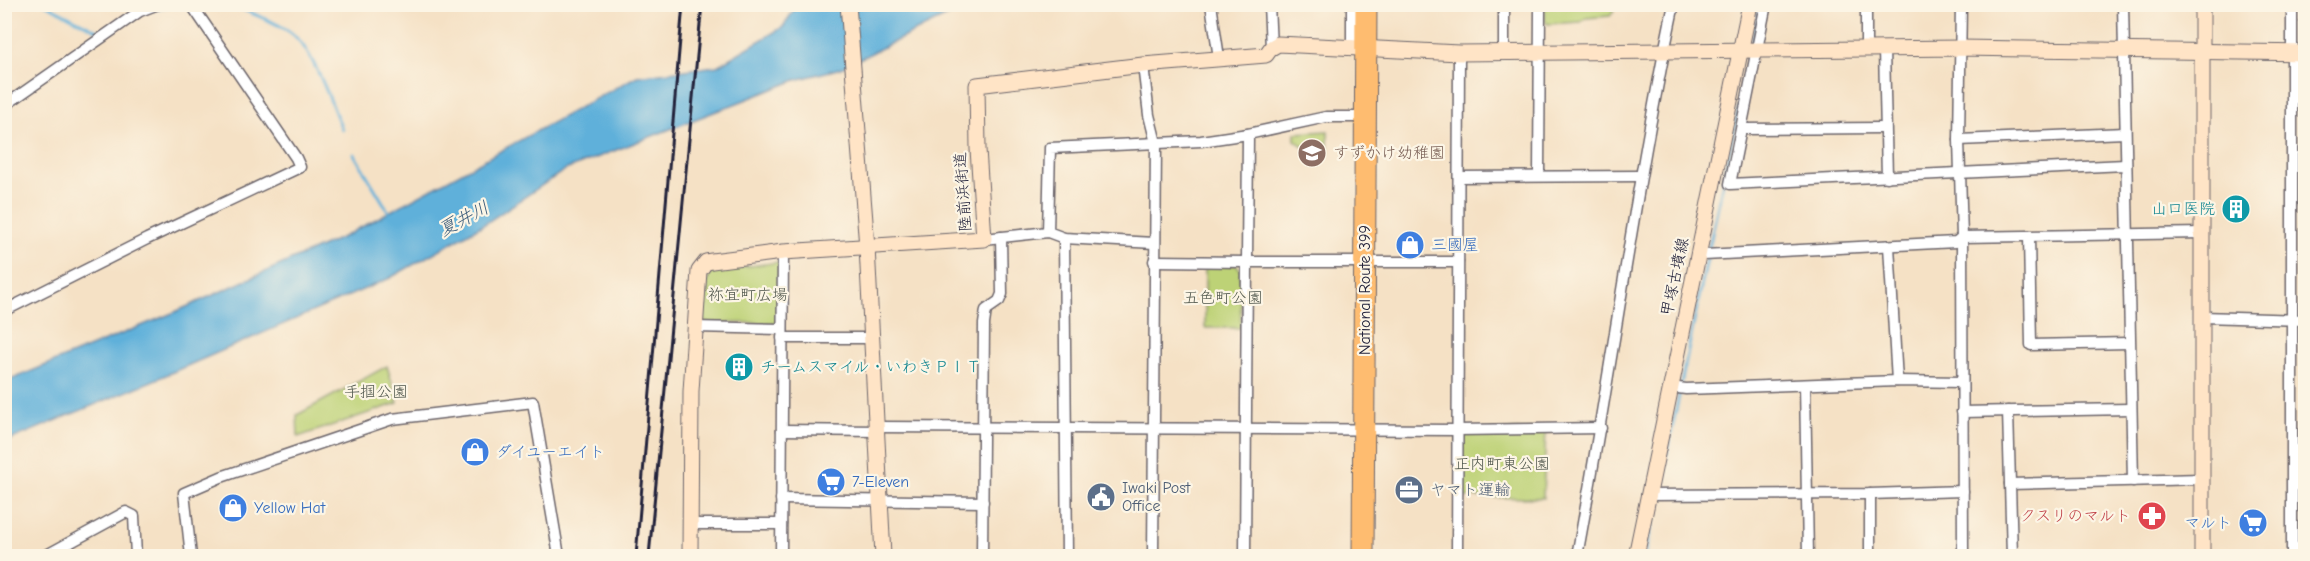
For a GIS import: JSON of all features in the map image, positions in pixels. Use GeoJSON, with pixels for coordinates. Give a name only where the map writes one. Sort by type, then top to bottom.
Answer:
{"type":"FeatureCollection","features":[{"type":"Feature","properties":{"kind":"highway","name":"National Route 399"},"geometry":{"type":"LineString","coordinates":[[1363,556],[1366,117],[1359,48],[1366,14]]}},
{"type":"Feature","properties":{"kind":"street"},"geometry":{"type":"LineString","coordinates":[[4,106],[140,11],[158,4]]}},
{"type":"Feature","properties":{"kind":"street"},"geometry":{"type":"LineString","coordinates":[[4,311],[147,238],[300,167],[191,4]]}},
{"type":"Feature","properties":{"kind":"street"},"geometry":{"type":"LineString","coordinates":[[848,4],[867,247],[883,556]]}},
{"type":"Feature","properties":{"kind":"street"},"geometry":{"type":"LineString","coordinates":[[1211,4],[1219,58]]}},
{"type":"Feature","properties":{"kind":"street"},"geometry":{"type":"LineString","coordinates":[[1269,4],[1271,48],[1278,44],[1459,53],[1961,48],[2299,52]]}},
{"type":"Feature","properties":{"kind":"street"},"geometry":{"type":"LineString","coordinates":[[1352,4],[1359,48]]}},
{"type":"Feature","properties":{"kind":"street"},"geometry":{"type":"LineString","coordinates":[[1504,4],[1504,53]]}},
{"type":"Feature","properties":{"kind":"street"},"geometry":{"type":"LineString","coordinates":[[1539,176],[1540,4]]}},
{"type":"Feature","properties":{"kind":"street"},"geometry":{"type":"LineString","coordinates":[[1576,556],[1601,428],[1640,176],[1674,4]]}},
{"type":"Feature","properties":{"kind":"street","name":"甲塚古墳線"},"geometry":{"type":"LineString","coordinates":[[1636,556],[1655,495],[1704,253],[1733,136],[1750,49],[1750,4]]}},
{"type":"Feature","properties":{"kind":"street"},"geometry":{"type":"LineString","coordinates":[[1766,4],[1750,49],[1733,136],[1730,184],[2125,165]]}},
{"type":"Feature","properties":{"kind":"street"},"geometry":{"type":"LineString","coordinates":[[1866,4],[1866,49]]}},
{"type":"Feature","properties":{"kind":"street"},"geometry":{"type":"LineString","coordinates":[[1961,4],[1959,140],[1962,237],[1963,556]]}},
{"type":"Feature","properties":{"kind":"street"},"geometry":{"type":"LineString","coordinates":[[2123,4],[2133,481]]}},
{"type":"Feature","properties":{"kind":"street"},"geometry":{"type":"LineString","coordinates":[[2202,4],[2202,556]]}},
{"type":"Feature","properties":{"kind":"street"},"geometry":{"type":"LineString","coordinates":[[2292,4],[2299,52],[2293,163],[2292,556]]}},
{"type":"Feature","properties":{"kind":"street","name":"陸前浜街道"},"geometry":{"type":"LineString","coordinates":[[690,556],[691,391],[694,327],[699,271],[706,262],[783,252],[984,239],[978,149],[977,85],[1143,65],[1266,55],[1271,48]]}},
{"type":"Feature","properties":{"kind":"street"},"geometry":{"type":"LineString","coordinates":[[1884,49],[1887,177]]}},
{"type":"Feature","properties":{"kind":"street"},"geometry":{"type":"LineString","coordinates":[[1457,556],[1459,53]]}},
{"type":"Feature","properties":{"kind":"street"},"geometry":{"type":"LineString","coordinates":[[1143,65],[1149,115],[1156,143],[1153,556]]}},
{"type":"Feature","properties":{"kind":"street"},"geometry":{"type":"LineString","coordinates":[[1048,232],[1050,148],[1201,141],[1248,134],[1326,117],[1366,117]]}},
{"type":"Feature","properties":{"kind":"street"},"geometry":{"type":"LineString","coordinates":[[1733,136],[1885,128]]}},
{"type":"Feature","properties":{"kind":"street"},"geometry":{"type":"LineString","coordinates":[[1959,140],[2125,133]]}},
{"type":"Feature","properties":{"kind":"street"},"geometry":{"type":"LineString","coordinates":[[1245,556],[1248,134]]}},
{"type":"Feature","properties":{"kind":"street"},"geometry":{"type":"LineString","coordinates":[[2293,163],[2306,163]]}},
{"type":"Feature","properties":{"kind":"street"},"geometry":{"type":"LineString","coordinates":[[1459,177],[1640,176]]}},
{"type":"Feature","properties":{"kind":"street"},"geometry":{"type":"LineString","coordinates":[[984,239],[1048,232],[1064,237],[1154,243]]}},
{"type":"Feature","properties":{"kind":"street"},"geometry":{"type":"LineString","coordinates":[[1704,253],[1956,242],[1962,237],[2202,233]]}},
{"type":"Feature","properties":{"kind":"street"},"geometry":{"type":"LineString","coordinates":[[2028,236],[2031,345],[2129,343]]}},
{"type":"Feature","properties":{"kind":"street"},"geometry":{"type":"LineString","coordinates":[[982,556],[984,324],[986,310],[999,301],[1002,294],[1001,237]]}},
{"type":"Feature","properties":{"kind":"street"},"geometry":{"type":"LineString","coordinates":[[1064,237],[1067,556]]}},
{"type":"Feature","properties":{"kind":"street"},"geometry":{"type":"LineString","coordinates":[[1889,246],[1897,381]]}},
{"type":"Feature","properties":{"kind":"street"},"geometry":{"type":"LineString","coordinates":[[781,556],[783,252]]}},
{"type":"Feature","properties":{"kind":"street"},"geometry":{"type":"LineString","coordinates":[[1154,261],[1458,262]]}},
{"type":"Feature","properties":{"kind":"street"},"geometry":{"type":"LineString","coordinates":[[2202,317],[2306,320]]}},
{"type":"Feature","properties":{"kind":"street"},"geometry":{"type":"LineString","coordinates":[[694,327],[872,338]]}},
{"type":"Feature","properties":{"kind":"street"},"geometry":{"type":"LineString","coordinates":[[1677,388],[1897,381],[1962,382]]}},
{"type":"Feature","properties":{"kind":"street"},"geometry":{"type":"LineString","coordinates":[[1805,385],[1808,556]]}},
{"type":"Feature","properties":{"kind":"street"},"geometry":{"type":"LineString","coordinates":[[191,556],[184,494],[221,477],[392,419],[533,402],[559,556]]}},
{"type":"Feature","properties":{"kind":"street"},"geometry":{"type":"LineString","coordinates":[[1962,412],[2130,409]]}},
{"type":"Feature","properties":{"kind":"street"},"geometry":{"type":"LineString","coordinates":[[2008,411],[2012,556]]}},
{"type":"Feature","properties":{"kind":"street"},"geometry":{"type":"LineString","coordinates":[[782,430],[1066,427],[1456,430],[1601,428]]}},
{"type":"Feature","properties":{"kind":"street"},"geometry":{"type":"LineString","coordinates":[[2010,484],[2202,479]]}},
{"type":"Feature","properties":{"kind":"street"},"geometry":{"type":"LineString","coordinates":[[1655,495],[1964,491]]}},
{"type":"Feature","properties":{"kind":"street"},"geometry":{"type":"LineString","coordinates":[[1870,494],[1870,556]]}},
{"type":"Feature","properties":{"kind":"street"},"geometry":{"type":"LineString","coordinates":[[781,500],[983,502]]}},
{"type":"Feature","properties":{"kind":"street"},"geometry":{"type":"LineString","coordinates":[[47,556],[126,512],[134,516],[136,556]]}},
{"type":"Feature","properties":{"kind":"street"},"geometry":{"type":"LineString","coordinates":[[690,524],[781,524]]}},
{"type":"Feature","properties":{"kind":"green space"},"geometry":{"type":"Polygon","coordinates":[[[1545,5],[1614,5],[1614,11],[1610,16],[1586,18],[1581,22],[1547,24],[1545,5]]]}},
{"type":"Feature","properties":{"kind":"green space"},"geometry":{"type":"Polygon","coordinates":[[[1328,131],[1328,154],[1312,153],[1295,140],[1295,133],[1328,131]]]}},
{"type":"Feature","properties":{"kind":"green space","name":"祢宜町広場"},"geometry":{"type":"Polygon","coordinates":[[[779,262],[777,323],[703,323],[708,277],[714,271],[779,262]]]}},
{"type":"Feature","properties":{"kind":"green space","name":"五色町公園"},"geometry":{"type":"Polygon","coordinates":[[[1237,265],[1240,269],[1241,328],[1205,328],[1205,266],[1237,265]]]}},
{"type":"Feature","properties":{"kind":"green space","name":"手掴公園"},"geometry":{"type":"Polygon","coordinates":[[[387,366],[398,403],[298,437],[297,415],[387,366]]]}},
{"type":"Feature","properties":{"kind":"green space","name":"正内町東公園"},"geometry":{"type":"Polygon","coordinates":[[[1546,430],[1543,498],[1459,497],[1457,431],[1546,430]]]}},
{"type":"Feature","properties":{"kind":"water","name":"夏井川"},"geometry":{"type":"Polygon","coordinates":[[[797,5],[969,5],[841,68],[796,80],[565,170],[486,223],[390,278],[5,442],[5,382],[175,312],[345,236],[637,76],[717,66],[783,27],[797,5]]]}},
{"type":"Feature","properties":{"kind":"waterway"},"geometry":{"type":"LineString","coordinates":[[45,4],[102,33]]}},
{"type":"Feature","properties":{"kind":"waterway"},"geometry":{"type":"LineString","coordinates":[[158,9],[177,4]]}},
{"type":"Feature","properties":{"kind":"waterway"},"geometry":{"type":"LineString","coordinates":[[230,4],[276,24],[298,39],[320,77],[342,130]]}},
{"type":"Feature","properties":{"kind":"waterway"},"geometry":{"type":"LineString","coordinates":[[1752,44],[1760,6]]}},
{"type":"Feature","properties":{"kind":"waterway"},"geometry":{"type":"LineString","coordinates":[[1708,252],[1750,56]]}},
{"type":"Feature","properties":{"kind":"waterway"},"geometry":{"type":"LineString","coordinates":[[354,154],[390,214]]}},
{"type":"Feature","properties":{"kind":"waterway"},"geometry":{"type":"LineString","coordinates":[[1681,384],[1707,259]]}},
{"type":"Feature","properties":{"kind":"waterway"},"geometry":{"type":"LineString","coordinates":[[1645,556],[1680,391]]}},
{"type":"Feature","properties":{"kind":"railway"},"geometry":{"type":"LineString","coordinates":[[636,556],[683,4]]}},
{"type":"Feature","properties":{"kind":"railway"},"geometry":{"type":"LineString","coordinates":[[649,556],[702,4]]}},
{"type":"Feature","properties":{"kind":"place","name":"すずかけ幼稚園"},"geometry":{"type":"Point","coordinates":[1312,153]}},
{"type":"Feature","properties":{"kind":"place","name":"山口医院"},"geometry":{"type":"Point","coordinates":[2236,209]}},
{"type":"Feature","properties":{"kind":"place","name":"三國屋"},"geometry":{"type":"Point","coordinates":[1410,245]}},
{"type":"Feature","properties":{"kind":"place","name":"チームスマイル・いわきＰＩＴ"},"geometry":{"type":"Point","coordinates":[739,367]}},
{"type":"Feature","properties":{"kind":"place","name":"ダイユーエイト"},"geometry":{"type":"Point","coordinates":[475,452]}},
{"type":"Feature","properties":{"kind":"place","name":"7-Eleven"},"geometry":{"type":"Point","coordinates":[831,482]}},
{"type":"Feature","properties":{"kind":"place","name":"ヤマト運輸"},"geometry":{"type":"Point","coordinates":[1409,490]}},
{"type":"Feature","properties":{"kind":"place","name":"Iwaki Post Office"},"geometry":{"type":"Point","coordinates":[1101,497]}},
{"type":"Feature","properties":{"kind":"place","name":"Yellow Hat"},"geometry":{"type":"Point","coordinates":[233,508]}},
{"type":"Feature","properties":{"kind":"place","name":"クスリのマルト"},"geometry":{"type":"Point","coordinates":[2152,516]}},
{"type":"Feature","properties":{"kind":"place","name":"マルト"},"geometry":{"type":"Point","coordinates":[2253,523]}}]}
